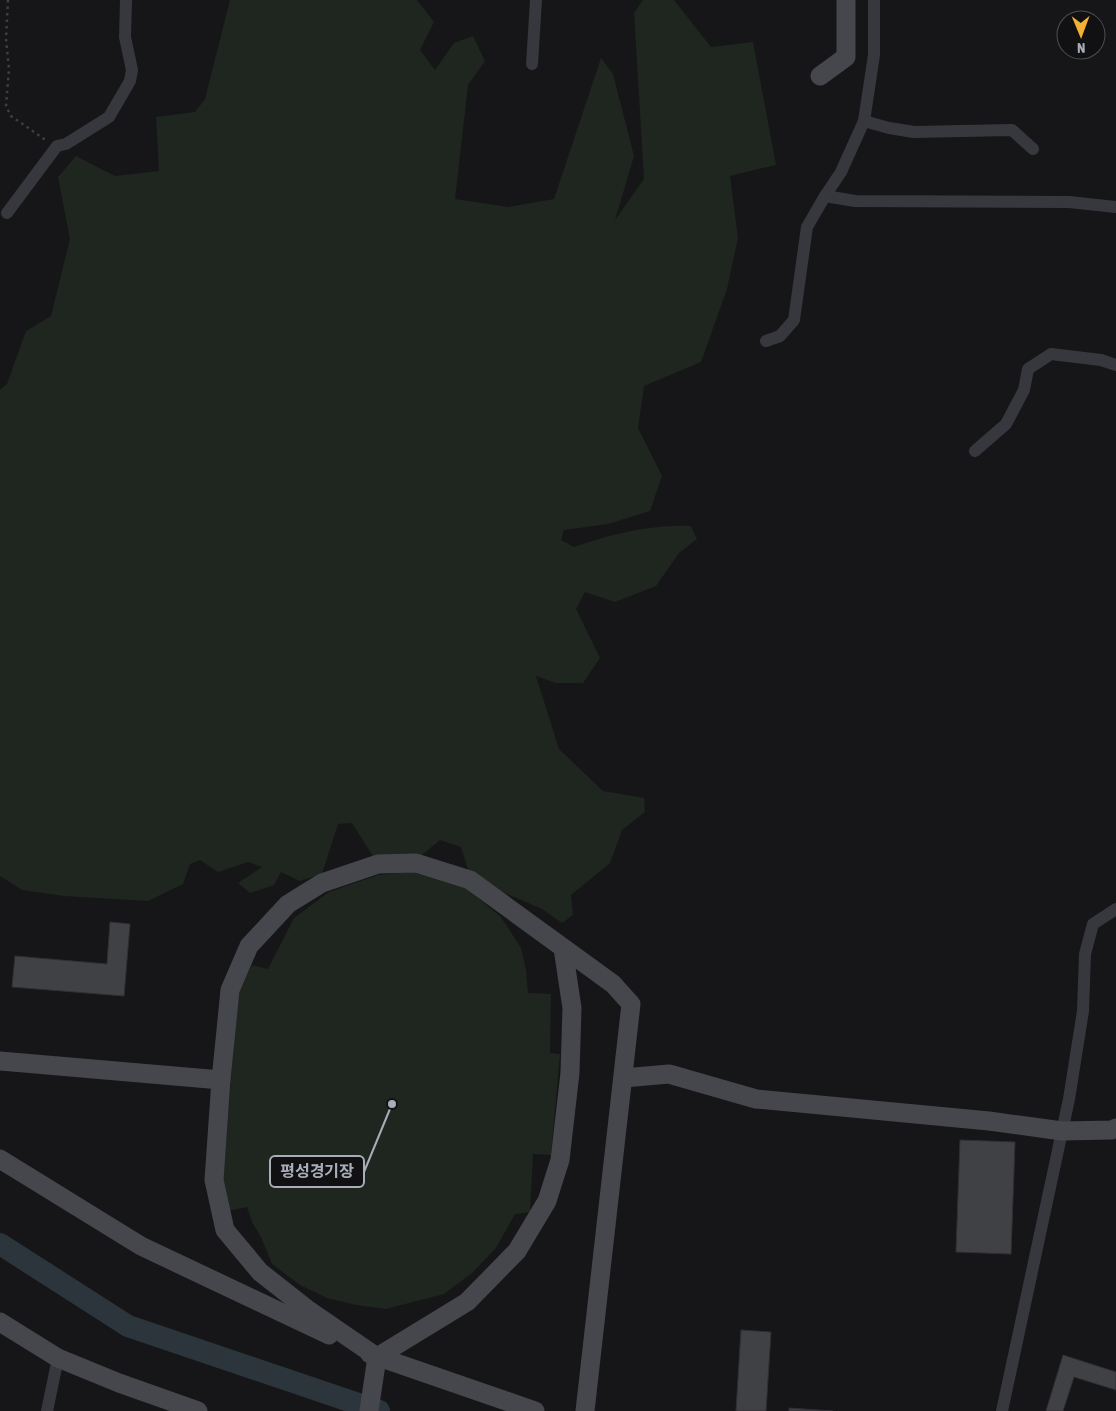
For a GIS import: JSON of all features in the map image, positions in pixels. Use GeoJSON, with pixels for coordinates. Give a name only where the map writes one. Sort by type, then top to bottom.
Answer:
{"type":"FeatureCollection","features":[{"type":"Feature","properties":{"kind":"street"},"geometry":{"type":"LineString","coordinates":[[7,213],[57,146],[66,144],[109,117],[130,81],[132,70],[125,37],[126,0]]}},
{"type":"Feature","properties":{"kind":"street"},"geometry":{"type":"LineString","coordinates":[[532,64],[536,0]]}},
{"type":"Feature","properties":{"kind":"street"},"geometry":{"type":"LineString","coordinates":[[820,76],[846,57],[846,0]]}},
{"type":"Feature","properties":{"kind":"street"},"geometry":{"type":"LineString","coordinates":[[766,341],[780,336],[794,320],[807,227],[841,172],[864,121],[874,55],[874,0]]}},
{"type":"Feature","properties":{"kind":"street"},"geometry":{"type":"LineString","coordinates":[[864,121],[914,132],[1012,130],[1033,149]]}},
{"type":"Feature","properties":{"kind":"street"},"geometry":{"type":"LineString","coordinates":[[826,196],[855,201],[1069,202],[1116,207]]}},
{"type":"Feature","properties":{"kind":"street"},"geometry":{"type":"LineString","coordinates":[[975,451],[1006,424],[1024,390],[1028,369],[1051,354],[1101,360],[1116,365]]}},
{"type":"Feature","properties":{"kind":"street"},"geometry":{"type":"LineString","coordinates":[[377,1357],[307,1309],[260,1272],[225,1230],[214,1180],[220,1080],[230,990],[249,946],[288,904],[322,883],[378,864],[416,863],[470,880],[613,984],[632,1004],[585,1411]]}},
{"type":"Feature","properties":{"kind":"street"},"geometry":{"type":"LineString","coordinates":[[1002,1411],[1062,1131],[1083,1011],[1086,954],[1091,931],[1093,924],[1116,909]]}},
{"type":"Feature","properties":{"kind":"street"},"geometry":{"type":"LineString","coordinates":[[377,1357],[467,1302],[517,1251],[547,1201],[560,1160],[570,1073],[572,1008],[563,948]]}},
{"type":"Feature","properties":{"kind":"street"},"geometry":{"type":"LineString","coordinates":[[0,1061],[220,1080]]}},
{"type":"Feature","properties":{"kind":"street"},"geometry":{"type":"LineString","coordinates":[[623,1078],[669,1074],[756,1099],[989,1121],[1062,1131],[1112,1130],[1116,1128]]}},
{"type":"Feature","properties":{"kind":"street"},"geometry":{"type":"LineString","coordinates":[[0,1159],[141,1246],[377,1357],[535,1411]]}},
{"type":"Feature","properties":{"kind":"street"},"geometry":{"type":"LineString","coordinates":[[0,1322],[58,1358],[198,1411]]}},
{"type":"Feature","properties":{"kind":"street"},"geometry":{"type":"LineString","coordinates":[[369,1411],[377,1357]]}},
{"type":"Feature","properties":{"kind":"street"},"geometry":{"type":"LineString","coordinates":[[47,1411],[58,1358]]}},
{"type":"Feature","properties":{"kind":"path"},"geometry":{"type":"LineString","coordinates":[[8,0],[6,39],[10,69],[6,106],[11,116],[57,146]]}},
{"type":"Feature","properties":{"kind":"shaded area"},"geometry":{"type":"Polygon","coordinates":[[[230,0],[417,0],[434,22],[420,50],[435,70],[454,43],[473,36],[485,61],[468,85],[455,199],[508,207],[554,199],[601,58],[613,74],[634,156],[615,220],[644,179],[634,13],[643,0],[674,0],[711,47],[753,42],[776,165],[730,176],[738,238],[727,289],[701,362],[644,386],[638,428],[662,476],[650,511],[608,524],[564,530],[561,540],[574,547],[632,531],[676,526],[691,526],[697,539],[679,553],[656,586],[615,602],[585,592],[576,609],[600,658],[583,683],[556,683],[536,676],[559,749],[603,791],[644,798],[645,812],[622,830],[610,863],[571,895],[573,915],[562,923],[542,909],[505,893],[468,870],[461,847],[440,840],[422,855],[376,861],[352,823],[338,824],[322,874],[300,881],[281,872],[274,885],[250,893],[238,883],[262,867],[248,862],[218,872],[200,860],[190,864],[183,884],[148,901],[64,896],[22,890],[0,876],[0,390],[7,384],[26,331],[51,316],[70,239],[58,177],[76,156],[115,176],[159,171],[156,117],[195,112],[205,99],[230,0]]]}},
{"type":"Feature","properties":{"kind":"shaded area"},"geometry":{"type":"Polygon","coordinates":[[[412,872],[467,889],[501,917],[521,948],[526,970],[528,993],[551,994],[550,1053],[560,1054],[551,1155],[533,1154],[530,1212],[515,1214],[496,1248],[472,1273],[444,1294],[386,1309],[356,1305],[327,1298],[300,1285],[272,1264],[247,1207],[228,1211],[223,1180],[238,992],[252,965],[268,969],[294,918],[329,892],[378,875],[412,872]]]}},
{"type":"Feature","properties":{"kind":"building"},"geometry":{"type":"Polygon","coordinates":[[[110,922],[130,924],[124,996],[12,987],[15,956],[107,964],[110,922]]]}},
{"type":"Feature","properties":{"kind":"building"},"geometry":{"type":"Polygon","coordinates":[[[960,1140],[1015,1142],[1011,1254],[956,1252],[960,1140]]]}},
{"type":"Feature","properties":{"kind":"building"},"geometry":{"type":"Polygon","coordinates":[[[741,1330],[771,1332],[766,1411],[736,1411],[741,1330]]]}},
{"type":"Feature","properties":{"kind":"building"},"geometry":{"type":"Polygon","coordinates":[[[1063,1355],[1116,1372],[1116,1390],[1074,1377],[1063,1411],[1046,1411],[1063,1355]]]}},
{"type":"Feature","properties":{"kind":"building"},"geometry":{"type":"Polygon","coordinates":[[[789,1408],[833,1411],[789,1411],[789,1408]]]}},
{"type":"Feature","properties":{"kind":"waterway"},"geometry":{"type":"LineString","coordinates":[[0,1244],[128,1326],[379,1411]]}},
{"type":"Feature","properties":{"kind":"place","name":"평성경기장"},"geometry":{"type":"Point","coordinates":[392,1104]}}]}
